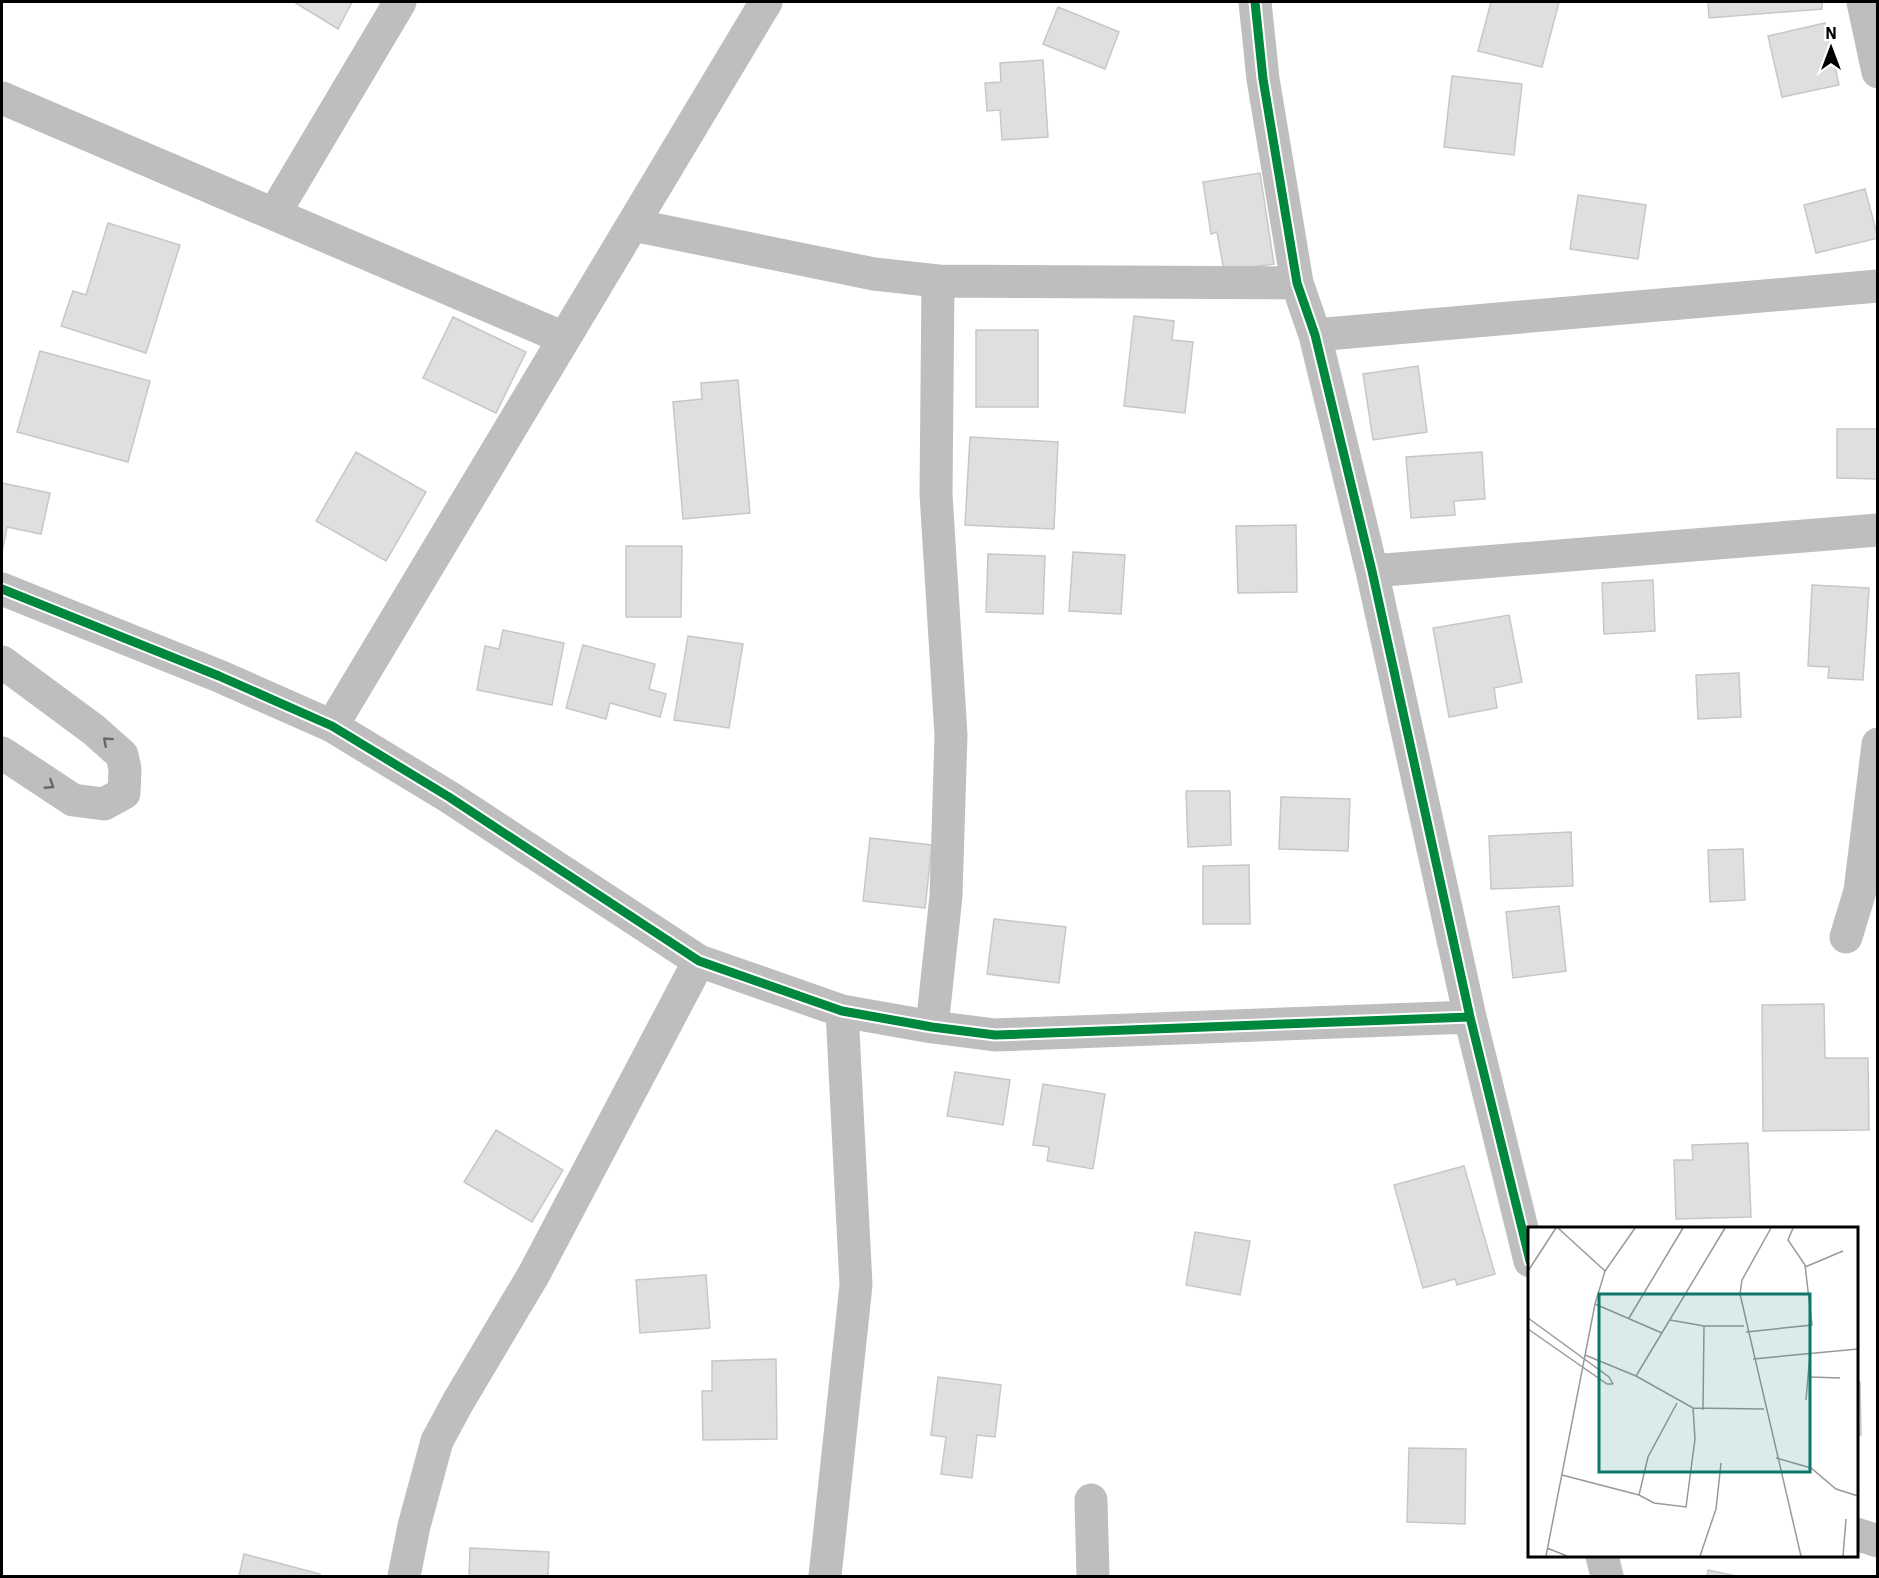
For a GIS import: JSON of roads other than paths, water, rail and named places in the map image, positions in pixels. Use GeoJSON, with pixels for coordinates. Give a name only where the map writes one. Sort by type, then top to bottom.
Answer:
{"type":"FeatureCollection","features":[{"type":"Feature","properties":{"kind":"street"},"geometry":{"type":"LineString","coordinates":[[274,214],[400,2]]}},
{"type":"Feature","properties":{"kind":"street"},"geometry":{"type":"LineString","coordinates":[[333,726],[766,2]]}},
{"type":"Feature","properties":{"kind":"street"},"geometry":{"type":"LineString","coordinates":[[1255,2],[1263,79],[1297,283],[1315,335],[1372,571],[1470,1017],[1528,1253]]}},
{"type":"Feature","properties":{"kind":"street"},"geometry":{"type":"LineString","coordinates":[[1863,2],[1878,72]]}},
{"type":"Feature","properties":{"kind":"street"},"geometry":{"type":"LineString","coordinates":[[2,98],[564,338]]}},
{"type":"Feature","properties":{"kind":"street"},"geometry":{"type":"LineString","coordinates":[[633,225],[873,274],[938,281],[1297,283]]}},
{"type":"Feature","properties":{"kind":"street"},"geometry":{"type":"LineString","coordinates":[[932,1027],[946,896],[951,735],[936,494],[938,281]]}},
{"type":"Feature","properties":{"kind":"street"},"geometry":{"type":"LineString","coordinates":[[1315,335],[1878,286]]}},
{"type":"Feature","properties":{"kind":"street"},"geometry":{"type":"LineString","coordinates":[[1372,571],[1878,530]]}},
{"type":"Feature","properties":{"kind":"street"},"geometry":{"type":"LineString","coordinates":[[2,589],[219,676],[333,726],[449,797],[699,962],[842,1011],[932,1027],[996,1035],[1470,1017]]}},
{"type":"Feature","properties":{"kind":"street"},"geometry":{"type":"LineString","coordinates":[[2,662],[94,730],[122,755],[125,769],[124,793],[104,804],[73,801],[2,753]]}},
{"type":"Feature","properties":{"kind":"street"},"geometry":{"type":"LineString","coordinates":[[1846,938],[1860,891],[1878,744]]}},
{"type":"Feature","properties":{"kind":"street"},"geometry":{"type":"LineString","coordinates":[[404,1576],[414,1526],[437,1441],[534,1274],[699,962]]}},
{"type":"Feature","properties":{"kind":"street"},"geometry":{"type":"LineString","coordinates":[[825,1576],[856,1285],[842,1011]]}},
{"type":"Feature","properties":{"kind":"street"},"geometry":{"type":"LineString","coordinates":[[1091,1500],[1093,1576]]}},
{"type":"Feature","properties":{"kind":"street"},"geometry":{"type":"LineString","coordinates":[[1858,1534],[1878,1541]]}},
{"type":"Feature","properties":{"kind":"street"},"geometry":{"type":"LineString","coordinates":[[1602,1557],[1607,1576]]}}]}
